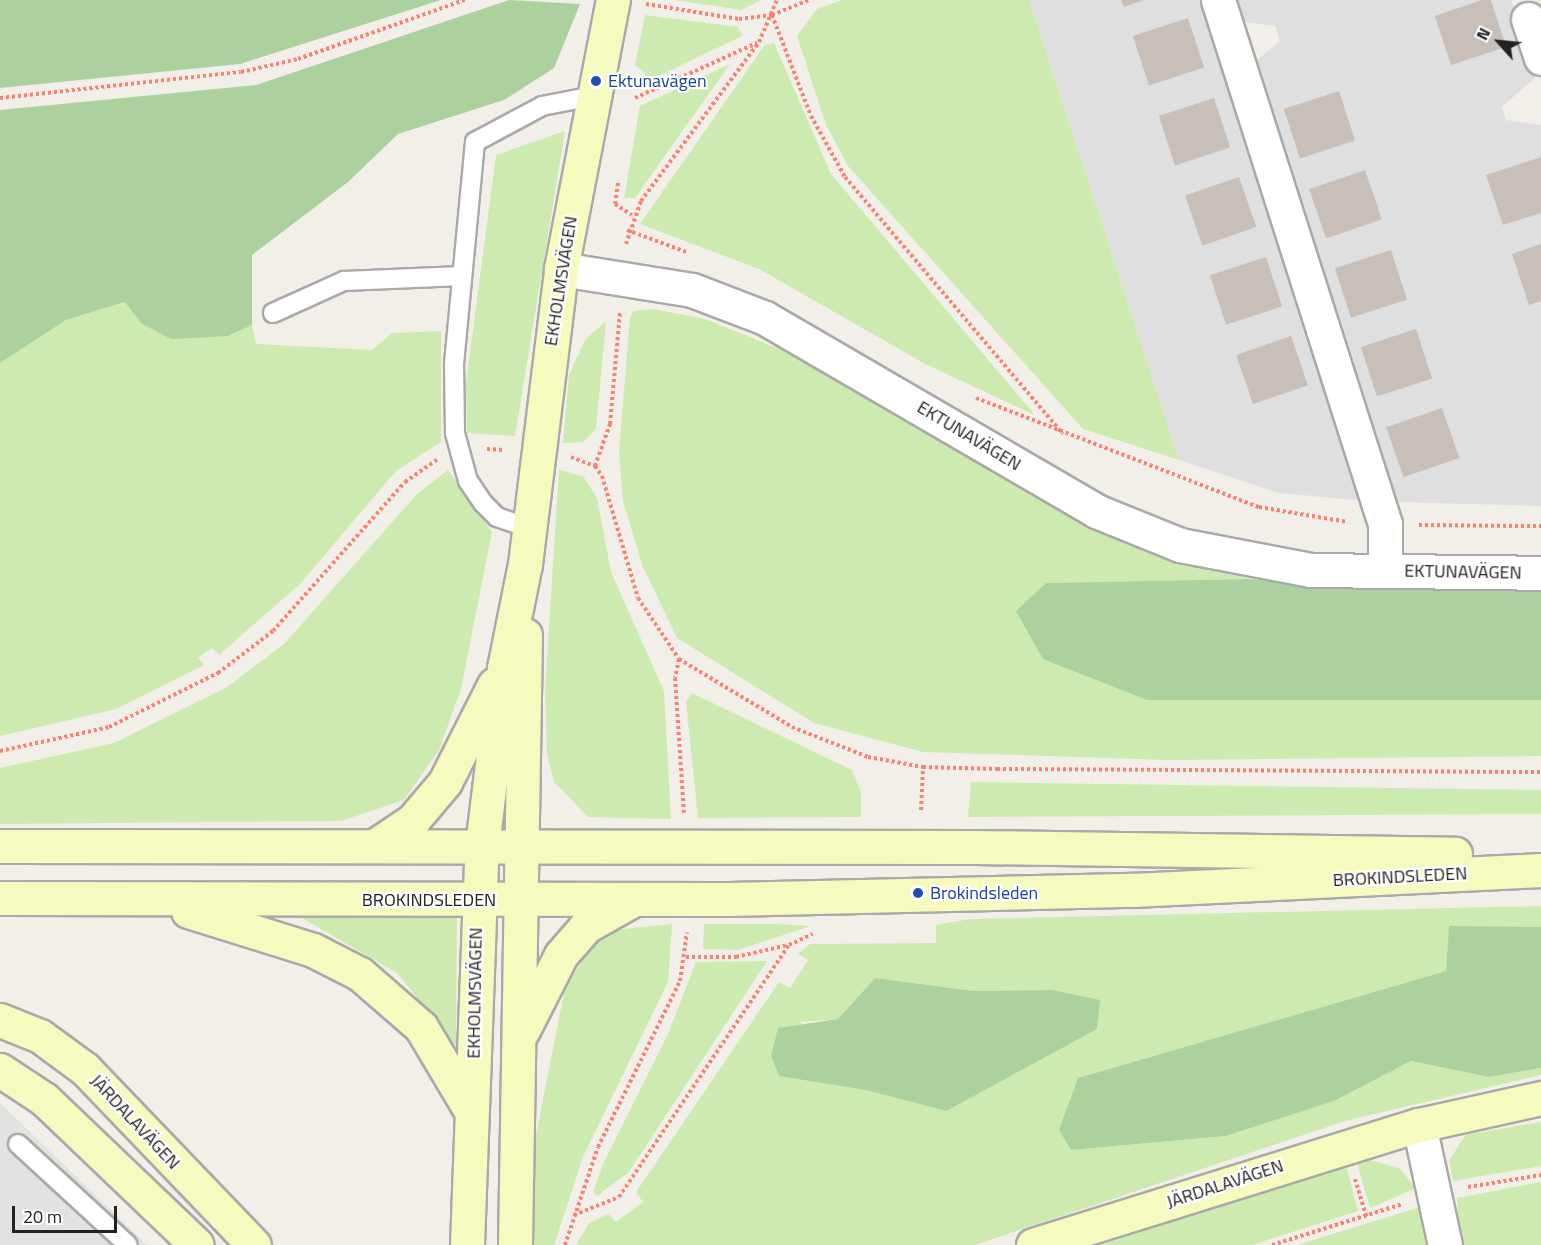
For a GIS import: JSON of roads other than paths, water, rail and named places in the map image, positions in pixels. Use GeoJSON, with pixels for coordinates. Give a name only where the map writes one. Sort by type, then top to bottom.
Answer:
{"type":"FeatureCollection","features":[{"type":"Feature","properties":{"kind":"main road","name":"EKHOLMSVÄGEN"},"geometry":{"type":"LineString","coordinates":[[467,1245],[477,900],[482,845],[504,668],[525,564],[536,454],[561,269],[613,0]]}},
{"type":"Feature","properties":{"kind":"main road","name":"EKHOLMSVÄGEN"},"geometry":{"type":"LineString","coordinates":[[514,1245],[525,564]]}},
{"type":"Feature","properties":{"kind":"main road"},"geometry":{"type":"LineString","coordinates":[[376,845],[413,820],[445,782],[504,668]]}},
{"type":"Feature","properties":{"kind":"main road","name":"BROKINDSLEDEN"},"geometry":{"type":"LineString","coordinates":[[0,846],[521,845],[1541,855]]}},
{"type":"Feature","properties":{"kind":"main road","name":"BROKINDSLEDEN"},"geometry":{"type":"LineString","coordinates":[[0,898],[155,902],[632,900],[1134,890],[1541,870]]}},
{"type":"Feature","properties":{"kind":"main road"},"geometry":{"type":"LineString","coordinates":[[518,1042],[561,955],[585,927],[632,900]]}},
{"type":"Feature","properties":{"kind":"main road"},"geometry":{"type":"LineString","coordinates":[[155,902],[267,933],[360,974],[421,1027],[471,1112]]}},
{"type":"Feature","properties":{"kind":"main road","name":"JÄRDALAVÄGEN"},"geometry":{"type":"LineString","coordinates":[[0,1020],[40,1036],[85,1069],[254,1245]]}},
{"type":"Feature","properties":{"kind":"main road"},"geometry":{"type":"LineString","coordinates":[[0,1070],[53,1107],[197,1245]]}},
{"type":"Feature","properties":{"kind":"main road","name":"JÄRDALAVÄGEN"},"geometry":{"type":"LineString","coordinates":[[1033,1245],[1419,1125],[1541,1098]]}},
{"type":"Feature","properties":{"kind":"street","name":"EKTUNAVÄGEN"},"geometry":{"type":"LineString","coordinates":[[1218,0],[1385,524],[1385,570]]}},
{"type":"Feature","properties":{"kind":"street"},"geometry":{"type":"LineString","coordinates":[[1528,19],[1541,58]]}},
{"type":"Feature","properties":{"kind":"street","name":"EKTUNAVÄGEN"},"geometry":{"type":"LineString","coordinates":[[561,269],[622,276],[692,290],[765,318],[1133,527],[1180,545],[1269,565],[1541,573]]}},
{"type":"Feature","properties":{"kind":"street"},"geometry":{"type":"LineString","coordinates":[[1419,1125],[1445,1245]]}},
{"type":"Feature","properties":{"kind":"lane"},"geometry":{"type":"LineString","coordinates":[[529,528],[497,517],[483,503],[468,481],[460,451],[454,364],[475,142],[542,105],[593,96]]}},
{"type":"Feature","properties":{"kind":"lane"},"geometry":{"type":"LineString","coordinates":[[273,313],[344,282],[462,276]]}},
{"type":"Feature","properties":{"kind":"lane"},"geometry":{"type":"LineString","coordinates":[[18,1144],[128,1245]]}},
{"type":"Feature","properties":{"kind":"place","name":"Ektunavägen"},"geometry":{"type":"Point","coordinates":[596,81]}},
{"type":"Feature","properties":{"kind":"place","name":"Brokindsleden"},"geometry":{"type":"Point","coordinates":[918,893]}}]}
